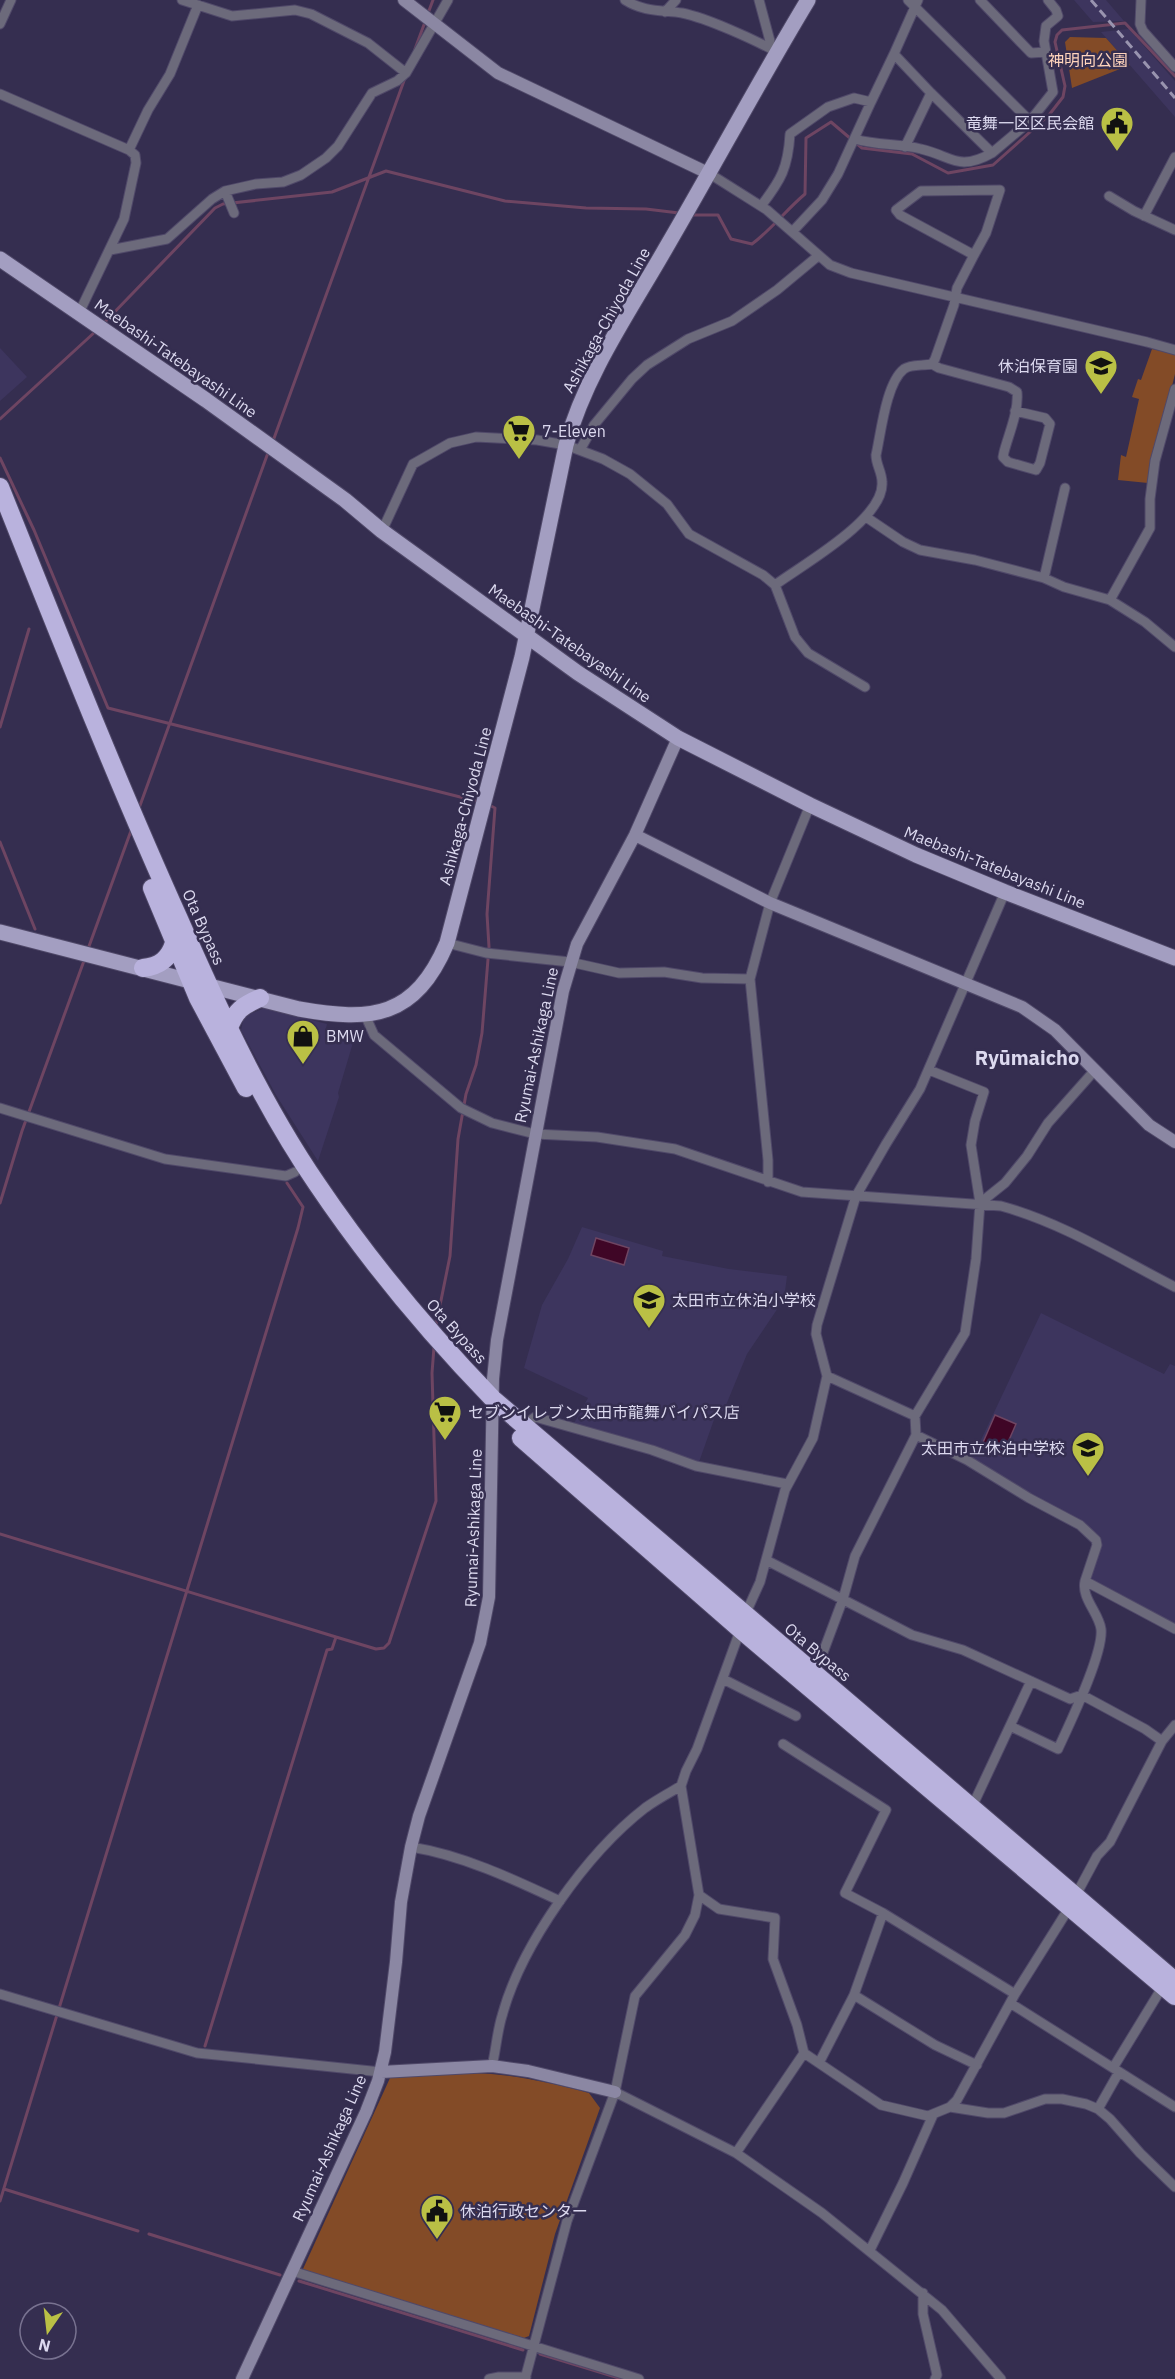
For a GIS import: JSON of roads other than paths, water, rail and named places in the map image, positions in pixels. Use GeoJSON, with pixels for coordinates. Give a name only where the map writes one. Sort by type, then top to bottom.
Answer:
{"type":"FeatureCollection","features":[{"type":"Feature","properties":{"kind":"highway","name":"Ota Bypass"},"geometry":{"type":"LineString","coordinates":[[0,487],[200,983],[217,1036],[295,1172],[352,1253],[422,1340],[476,1399],[493,1406],[524,1426],[743,1623],[815,1674],[972,1807],[1072,1901]]}},
{"type":"Feature","properties":{"kind":"highway","name":"Ota Bypass"},"geometry":{"type":"LineString","coordinates":[[0,520],[174,943],[230,1028],[255,1081],[316,1183],[399,1295],[493,1406],[562,1477],[743,1623],[1072,1901],[1171,1988]]}},
{"type":"Feature","properties":{"kind":"highway"},"geometry":{"type":"LineString","coordinates":[[143,968],[165,960],[174,943]]}},
{"type":"Feature","properties":{"kind":"highway"},"geometry":{"type":"LineString","coordinates":[[230,1028],[234,1015],[239,1009],[260,998]]}},
{"type":"Feature","properties":{"kind":"main road"},"geometry":{"type":"LineString","coordinates":[[404,0],[498,73],[710,174],[773,50],[808,0]]}},
{"type":"Feature","properties":{"kind":"main road","name":"Ashikaga-Chiyoda Line"},"geometry":{"type":"LineString","coordinates":[[0,932],[331,1015],[365,1015],[387,1009],[410,997],[426,982],[447,943],[573,448],[576,412],[594,373],[710,174]]}},
{"type":"Feature","properties":{"kind":"main road","name":"Maebashi-Tatebayashi Line"},"geometry":{"type":"LineString","coordinates":[[0,259],[336,493],[382,531],[526,636],[678,738],[888,842],[1005,892],[1175,958]]}},
{"type":"Feature","properties":{"kind":"main road","name":"Ryumai-Ashikaga Line"},"geometry":{"type":"LineString","coordinates":[[242,2379],[366,2112],[381,2072],[386,2052],[401,1902],[418,1816],[480,1643],[486,1619],[489,1597],[493,1406],[497,1340],[535,1134],[570,963],[585,928],[635,835],[678,738]]}},
{"type":"Feature","properties":{"kind":"main road"},"geometry":{"type":"LineString","coordinates":[[635,835],[770,903],[1022,1007],[1060,1035],[1149,1125],[1175,1142]]}},
{"type":"Feature","properties":{"kind":"main road"},"geometry":{"type":"LineString","coordinates":[[381,2072],[492,2066],[528,2071],[615,2092]]}},
{"type":"Feature","properties":{"kind":"street"},"geometry":{"type":"LineString","coordinates":[[0,24],[11,0]]}},
{"type":"Feature","properties":{"kind":"street"},"geometry":{"type":"LineString","coordinates":[[182,0],[232,16],[295,10],[310,14],[368,43],[406,73]]}},
{"type":"Feature","properties":{"kind":"street"},"geometry":{"type":"LineString","coordinates":[[110,250],[167,239],[212,199],[256,184],[283,182],[311,168],[338,146],[372,93],[397,81],[406,73],[448,0]]}},
{"type":"Feature","properties":{"kind":"street"},"geometry":{"type":"LineString","coordinates":[[625,0],[647,10],[698,17],[773,50]]}},
{"type":"Feature","properties":{"kind":"street"},"geometry":{"type":"LineString","coordinates":[[665,12],[676,0]]}},
{"type":"Feature","properties":{"kind":"street"},"geometry":{"type":"LineString","coordinates":[[759,0],[773,50]]}},
{"type":"Feature","properties":{"kind":"street"},"geometry":{"type":"LineString","coordinates":[[980,0],[1031,53],[1046,52]]}},
{"type":"Feature","properties":{"kind":"street"},"geometry":{"type":"LineString","coordinates":[[855,139],[883,146],[921,149],[948,160],[964,163],[982,159],[992,153],[1030,121],[1053,92],[1044,41],[1046,26],[1058,16],[1048,0]]}},
{"type":"Feature","properties":{"kind":"street"},"geometry":{"type":"LineString","coordinates":[[1141,0],[1140,24],[1143,31],[1175,67]]}},
{"type":"Feature","properties":{"kind":"street"},"geometry":{"type":"LineString","coordinates":[[793,231],[822,200],[838,174],[894,54],[914,3],[1030,121]]}},
{"type":"Feature","properties":{"kind":"street"},"geometry":{"type":"LineString","coordinates":[[129,150],[148,110],[170,74],[198,5]]}},
{"type":"Feature","properties":{"kind":"street"},"geometry":{"type":"LineString","coordinates":[[894,54],[992,153]]}},
{"type":"Feature","properties":{"kind":"street"},"geometry":{"type":"LineString","coordinates":[[905,147],[931,93]]}},
{"type":"Feature","properties":{"kind":"street"},"geometry":{"type":"LineString","coordinates":[[0,94],[129,150],[135,155],[136,163],[124,219],[79,313]]}},
{"type":"Feature","properties":{"kind":"street"},"geometry":{"type":"LineString","coordinates":[[761,206],[780,182],[785,169],[790,134],[828,107],[854,98],[871,102]]}},
{"type":"Feature","properties":{"kind":"street"},"geometry":{"type":"LineString","coordinates":[[1144,216],[1174,162]]}},
{"type":"Feature","properties":{"kind":"street"},"geometry":{"type":"LineString","coordinates":[[710,174],[761,206],[830,265],[850,273],[1175,350]]}},
{"type":"Feature","properties":{"kind":"street"},"geometry":{"type":"LineString","coordinates":[[932,364],[939,352],[954,305],[954,297],[986,233],[1000,190],[921,191],[896,210],[900,215],[974,255]]}},
{"type":"Feature","properties":{"kind":"street"},"geometry":{"type":"LineString","coordinates":[[226,195],[233,211]]}},
{"type":"Feature","properties":{"kind":"street"},"geometry":{"type":"LineString","coordinates":[[1109,196],[1175,230]]}},
{"type":"Feature","properties":{"kind":"street"},"geometry":{"type":"LineString","coordinates":[[573,448],[632,379],[647,365],[688,339],[732,321],[777,290],[818,256]]}},
{"type":"Feature","properties":{"kind":"street"},"geometry":{"type":"LineString","coordinates":[[776,585],[843,538],[866,517],[879,495],[882,482],[876,455],[891,389],[902,370],[932,364],[939,369],[1009,387],[1017,392],[1015,411],[1003,457],[1008,462],[1036,470],[1050,424],[1045,418],[1015,411]]}},
{"type":"Feature","properties":{"kind":"street"},"geometry":{"type":"LineString","coordinates":[[1110,600],[1150,528],[1150,499],[1155,461],[1175,389]]}},
{"type":"Feature","properties":{"kind":"street"},"geometry":{"type":"LineString","coordinates":[[382,531],[413,464],[450,442],[476,437],[537,440],[573,448],[630,474],[667,504],[689,534],[763,575],[776,585],[795,637],[808,653],[865,687]]}},
{"type":"Feature","properties":{"kind":"street"},"geometry":{"type":"LineString","coordinates":[[1044,578],[1065,488]]}},
{"type":"Feature","properties":{"kind":"street"},"geometry":{"type":"LineString","coordinates":[[866,517],[903,542],[920,550],[975,560],[1044,578],[1064,587],[1110,600],[1145,622],[1175,646]]}},
{"type":"Feature","properties":{"kind":"street"},"geometry":{"type":"LineString","coordinates":[[768,1182],[768,1160],[750,979],[770,903],[810,805]]}},
{"type":"Feature","properties":{"kind":"street"},"geometry":{"type":"LineString","coordinates":[[489,2379],[526,2378],[567,2221],[615,2092],[635,1996],[685,1935],[695,1915],[699,1895],[681,1786],[760,1582],[787,1484],[813,1438],[827,1376],[816,1334],[817,1325],[856,1196],[921,1089],[1005,892]]}},
{"type":"Feature","properties":{"kind":"street"},"geometry":{"type":"LineString","coordinates":[[447,943],[502,955],[570,963],[619,973],[664,972],[702,978],[750,979]]}},
{"type":"Feature","properties":{"kind":"street"},"geometry":{"type":"LineString","coordinates":[[365,1015],[374,1035],[461,1108],[492,1123],[535,1134],[597,1137],[675,1149],[802,1192],[980,1203],[1029,1213],[1175,1287]]}},
{"type":"Feature","properties":{"kind":"street"},"geometry":{"type":"LineString","coordinates":[[815,1674],[843,1599],[855,1556],[916,1435],[915,1416],[965,1334],[976,1259],[980,1203],[972,1145],[975,1121],[984,1092],[928,1070]]}},
{"type":"Feature","properties":{"kind":"street"},"geometry":{"type":"LineString","coordinates":[[980,1203],[1005,1183],[1027,1156],[1048,1123],[1095,1070]]}},
{"type":"Feature","properties":{"kind":"street"},"geometry":{"type":"LineString","coordinates":[[0,1108],[165,1159],[286,1176],[295,1172]]}},
{"type":"Feature","properties":{"kind":"street"},"geometry":{"type":"LineString","coordinates":[[827,1376],[915,1416]]}},
{"type":"Feature","properties":{"kind":"street"},"geometry":{"type":"LineString","coordinates":[[524,1426],[535,1417],[652,1450],[696,1466],[787,1484]]}},
{"type":"Feature","properties":{"kind":"street"},"geometry":{"type":"LineString","coordinates":[[916,1435],[968,1460],[1029,1498],[1080,1525],[1096,1540],[1097,1545],[1083,1589],[1101,1628],[1101,1642],[1082,1695],[1058,1749],[1010,1726]]}},
{"type":"Feature","properties":{"kind":"street"},"geometry":{"type":"LineString","coordinates":[[766,1560],[912,1635],[963,1650],[1070,1699],[1082,1695],[1145,1729],[1162,1741]]}},
{"type":"Feature","properties":{"kind":"street"},"geometry":{"type":"LineString","coordinates":[[1085,1581],[1175,1629]]}},
{"type":"Feature","properties":{"kind":"street"},"geometry":{"type":"LineString","coordinates":[[723,1679],[796,1716]]}},
{"type":"Feature","properties":{"kind":"street"},"geometry":{"type":"LineString","coordinates":[[972,1807],[1031,1682]]}},
{"type":"Feature","properties":{"kind":"street"},"geometry":{"type":"LineString","coordinates":[[951,2107],[1097,1856],[1110,1842],[1162,1741],[1175,1725]]}},
{"type":"Feature","properties":{"kind":"street"},"geometry":{"type":"LineString","coordinates":[[783,1744],[886,1810],[845,1893],[883,1913],[1013,1998],[1116,2070],[1175,2107]]}},
{"type":"Feature","properties":{"kind":"street"},"geometry":{"type":"LineString","coordinates":[[492,2066],[502,2016],[517,1979],[535,1939],[560,1900],[623,1828],[647,1807],[681,1786]]}},
{"type":"Feature","properties":{"kind":"street"},"geometry":{"type":"LineString","coordinates":[[411,1847],[433,1850],[511,1878],[560,1900]]}},
{"type":"Feature","properties":{"kind":"street"},"geometry":{"type":"LineString","coordinates":[[699,1895],[719,1909],[775,1918],[772,1959],[804,2053],[881,2104],[928,2116],[951,2107],[1004,2113],[1045,2099],[1062,2099],[1098,2109],[1175,2187]]}},
{"type":"Feature","properties":{"kind":"street"},"geometry":{"type":"LineString","coordinates":[[819,2063],[854,1995],[883,1913]]}},
{"type":"Feature","properties":{"kind":"street"},"geometry":{"type":"LineString","coordinates":[[1098,2109],[1116,2070],[1171,1988]]}},
{"type":"Feature","properties":{"kind":"street"},"geometry":{"type":"LineString","coordinates":[[0,1994],[197,2053],[381,2072]]}},
{"type":"Feature","properties":{"kind":"street"},"geometry":{"type":"LineString","coordinates":[[854,1995],[935,2045],[977,2065]]}},
{"type":"Feature","properties":{"kind":"street"},"geometry":{"type":"LineString","coordinates":[[736,2153],[804,2053]]}},
{"type":"Feature","properties":{"kind":"street"},"geometry":{"type":"LineString","coordinates":[[615,2092],[736,2153],[787,2187],[870,2250],[942,2310],[1001,2379]]}},
{"type":"Feature","properties":{"kind":"street"},"geometry":{"type":"LineString","coordinates":[[870,2250],[933,2115]]}},
{"type":"Feature","properties":{"kind":"street"},"geometry":{"type":"LineString","coordinates":[[292,2271],[639,2379]]}},
{"type":"Feature","properties":{"kind":"street"},"geometry":{"type":"LineString","coordinates":[[923,2293],[923,2314],[938,2378]]}},
{"type":"Feature","properties":{"kind":"waterway"},"geometry":{"type":"LineString","coordinates":[[427,16],[433,0]]}},
{"type":"Feature","properties":{"kind":"waterway"},"geometry":{"type":"LineString","coordinates":[[415,49],[425,22]]}},
{"type":"Feature","properties":{"kind":"waterway"},"geometry":{"type":"LineString","coordinates":[[856,143],[862,148],[912,154],[948,173],[993,165],[1049,115],[1063,97],[1065,86],[1055,42],[1062,30],[1125,23],[1175,76]]}},
{"type":"Feature","properties":{"kind":"waterway"},"geometry":{"type":"LineString","coordinates":[[273,441],[405,78]]}},
{"type":"Feature","properties":{"kind":"waterway"},"geometry":{"type":"LineString","coordinates":[[691,215],[718,215],[731,239],[752,244],[805,194],[806,138],[831,122],[851,139]]}},
{"type":"Feature","properties":{"kind":"waterway"},"geometry":{"type":"LineString","coordinates":[[103,324],[215,208],[223,204],[332,192],[386,171],[505,201],[679,213]]}},
{"type":"Feature","properties":{"kind":"waterway"},"geometry":{"type":"LineString","coordinates":[[0,419],[96,331]]}},
{"type":"Feature","properties":{"kind":"waterway"},"geometry":{"type":"LineString","coordinates":[[138,811],[269,450]]}},
{"type":"Feature","properties":{"kind":"waterway"},"geometry":{"type":"LineString","coordinates":[[0,458],[34,530],[108,708],[480,802]]}},
{"type":"Feature","properties":{"kind":"waterway"},"geometry":{"type":"LineString","coordinates":[[0,727],[29,629]]}},
{"type":"Feature","properties":{"kind":"waterway"},"geometry":{"type":"LineString","coordinates":[[436,1325],[450,1256],[458,1139],[466,1094],[476,1065],[482,1033],[489,947],[487,914],[495,808],[489,805]]}},
{"type":"Feature","properties":{"kind":"waterway"},"geometry":{"type":"LineString","coordinates":[[88,949],[132,828]]}},
{"type":"Feature","properties":{"kind":"waterway"},"geometry":{"type":"LineString","coordinates":[[0,842],[35,929]]}},
{"type":"Feature","properties":{"kind":"waterway"},"geometry":{"type":"LineString","coordinates":[[0,1203],[22,1131],[85,958]]}},
{"type":"Feature","properties":{"kind":"waterway"},"geometry":{"type":"LineString","coordinates":[[0,2201],[298,1228],[303,1207],[287,1183]]}},
{"type":"Feature","properties":{"kind":"waterway"},"geometry":{"type":"LineString","coordinates":[[0,1534],[376,1649],[384,1648],[389,1643],[436,1501],[432,1373],[434,1347]]}},
{"type":"Feature","properties":{"kind":"waterway"},"geometry":{"type":"LineString","coordinates":[[205,2046],[327,1650],[332,1649],[336,1637]]}},
{"type":"Feature","properties":{"kind":"waterway"},"geometry":{"type":"LineString","coordinates":[[4,2189],[138,2231]]}},
{"type":"Feature","properties":{"kind":"waterway"},"geometry":{"type":"LineString","coordinates":[[149,2234],[280,2275]]}},
{"type":"Feature","properties":{"kind":"waterway"},"geometry":{"type":"LineString","coordinates":[[299,2281],[523,2350]]}},
{"type":"Feature","properties":{"kind":"waterway"},"geometry":{"type":"LineString","coordinates":[[540,2354],[622,2379]]}},
{"type":"Feature","properties":{"kind":"railway"},"geometry":{"type":"LineString","coordinates":[[1091,0],[1175,98]]}},
{"type":"Feature","properties":{"kind":"place","name":"竜舞一区区民会館"},"geometry":{"type":"Point","coordinates":[1117,152]}},
{"type":"Feature","properties":{"kind":"place","name":"休泊保育園"},"geometry":{"type":"Point","coordinates":[1101,395]}},
{"type":"Feature","properties":{"kind":"place","name":"7-Eleven"},"geometry":{"type":"Point","coordinates":[519,460]}},
{"type":"Feature","properties":{"kind":"place","name":"BMW"},"geometry":{"type":"Point","coordinates":[303,1065]}},
{"type":"Feature","properties":{"kind":"place","name":"太田市立休泊小学校"},"geometry":{"type":"Point","coordinates":[649,1329]}},
{"type":"Feature","properties":{"kind":"place","name":"セブンイレブン太田市龍舞バイパス店"},"geometry":{"type":"Point","coordinates":[445,1441]}},
{"type":"Feature","properties":{"kind":"place","name":"太田市立休泊中学校"},"geometry":{"type":"Point","coordinates":[1088,1477]}},
{"type":"Feature","properties":{"kind":"place","name":"休泊行政センター"},"geometry":{"type":"Point","coordinates":[437,2240]}},
{"type":"Feature","properties":{"kind":"district","name":"Ryūmaicho"},"geometry":{"type":"Point","coordinates":[1027,1057]}},
{"type":"Feature","properties":{"kind":"park label","name":"神明向公園"},"geometry":{"type":"Point","coordinates":[1088,60]}}]}
